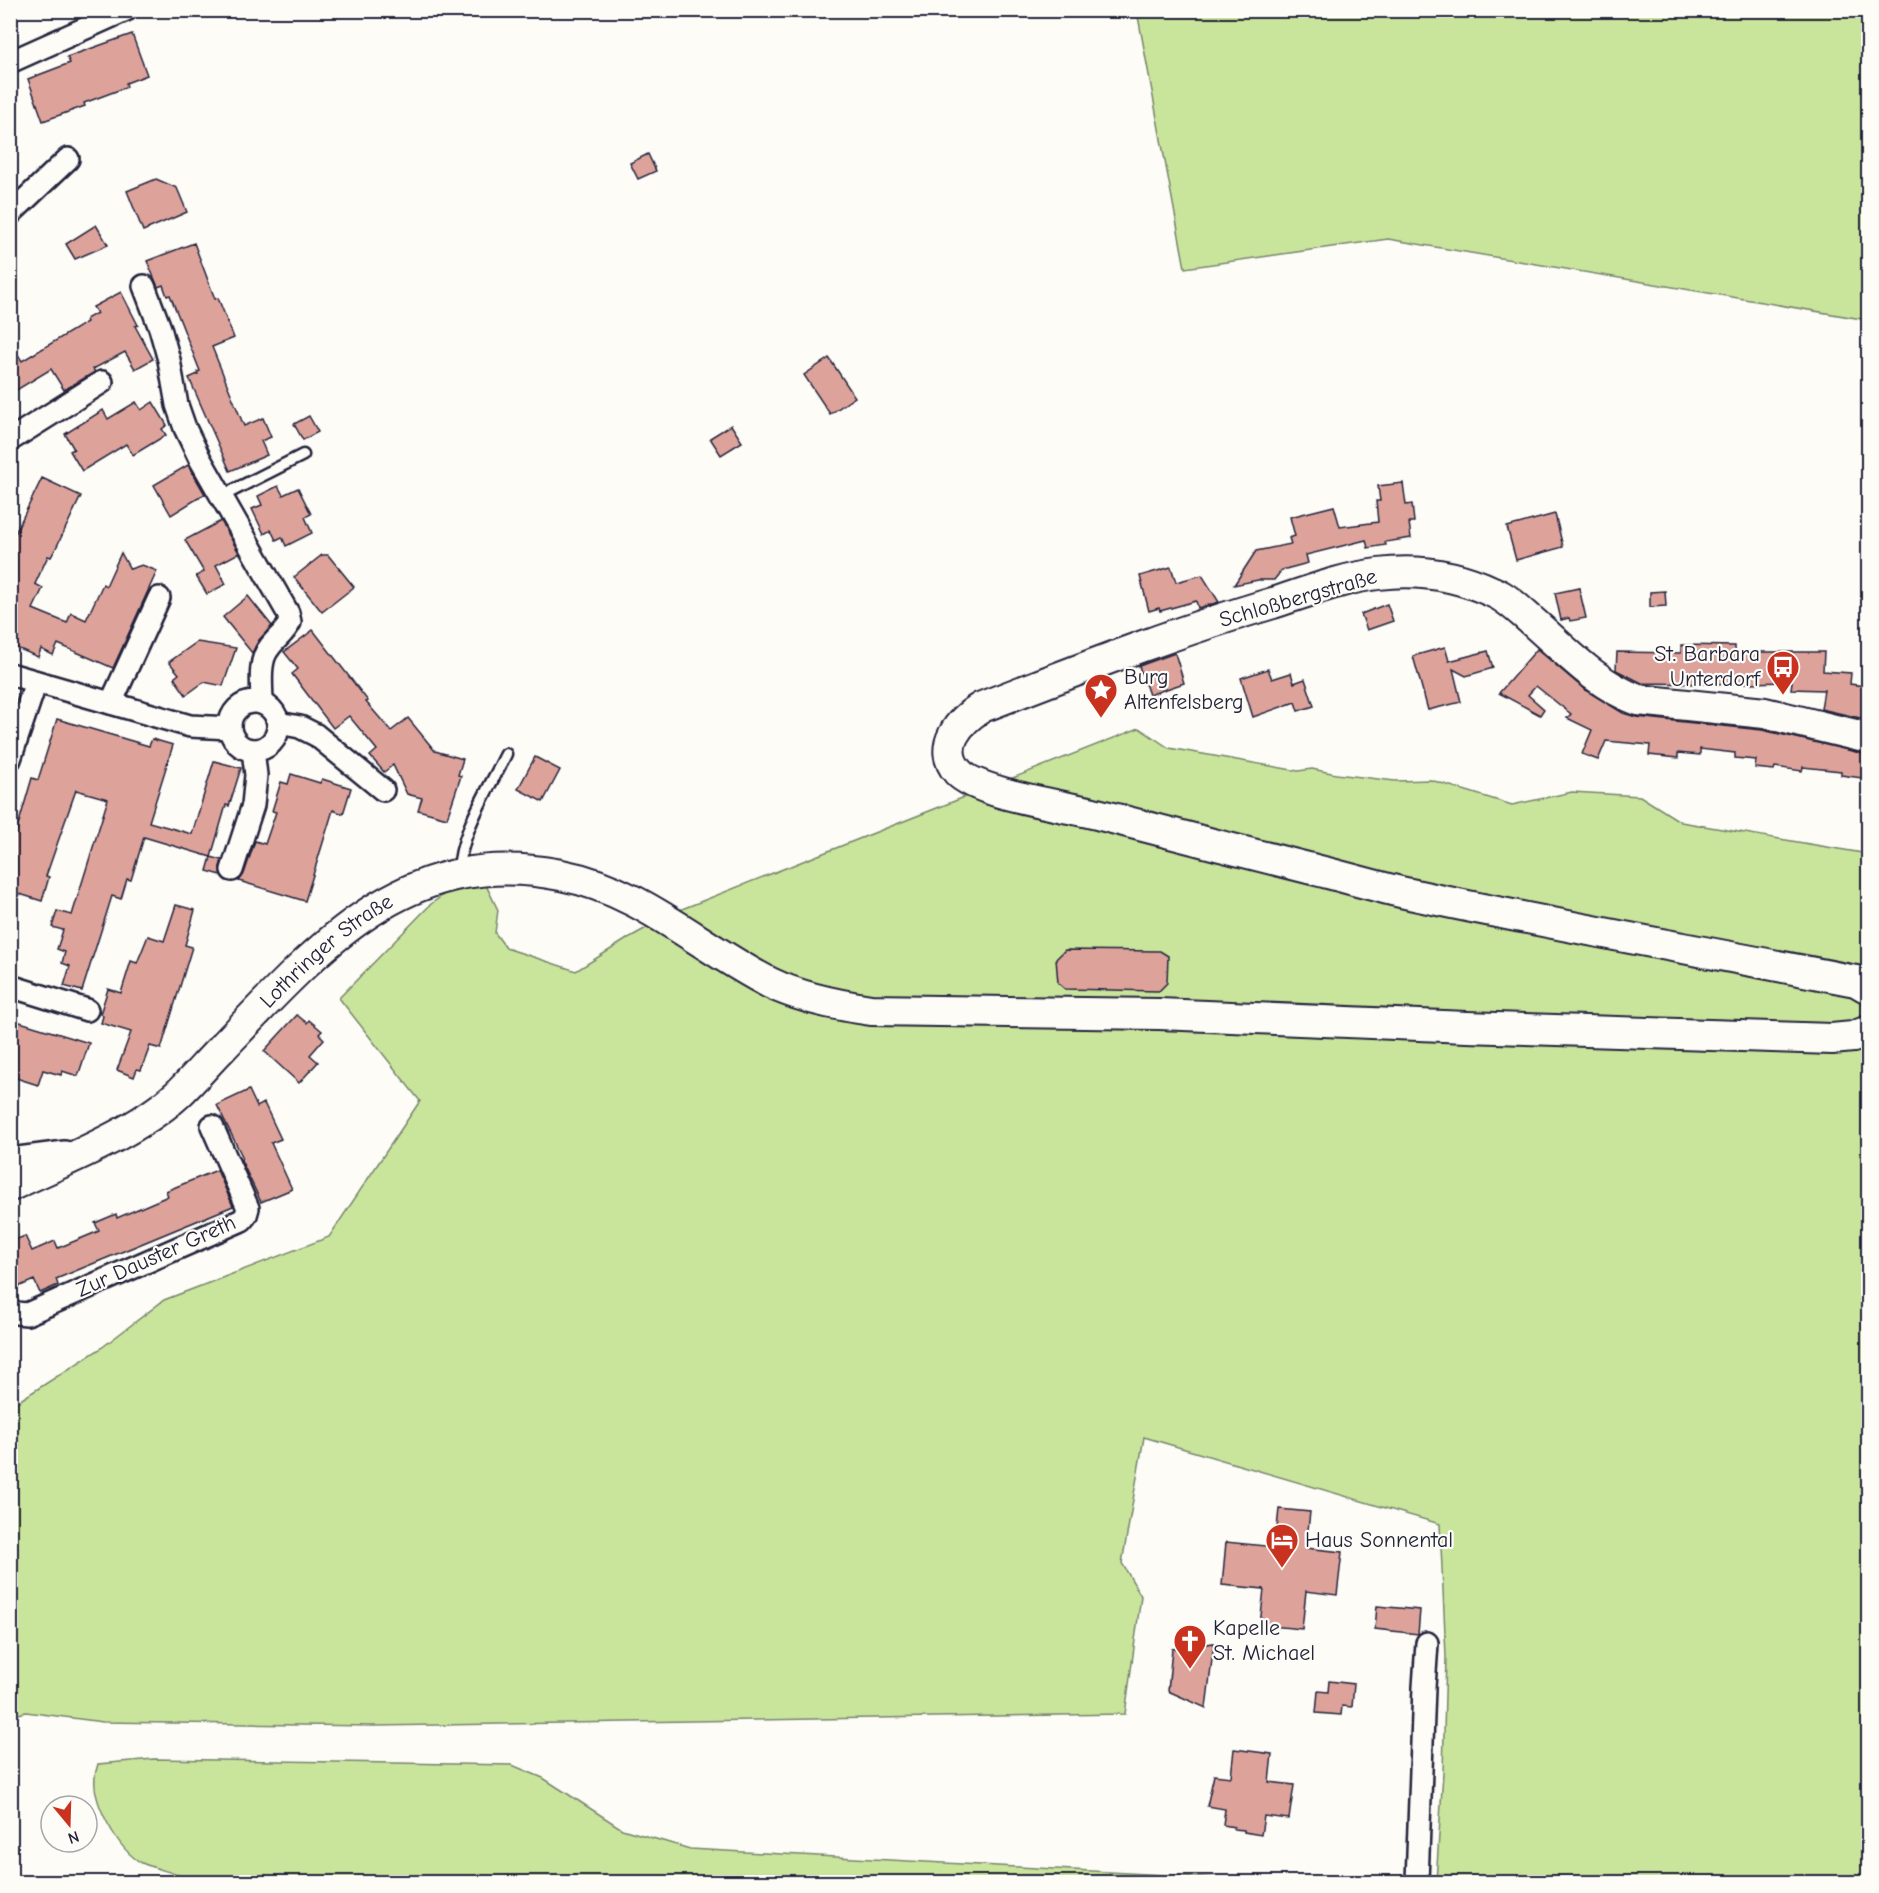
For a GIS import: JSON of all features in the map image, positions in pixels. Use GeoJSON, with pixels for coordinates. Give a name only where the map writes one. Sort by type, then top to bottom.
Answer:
{"type":"FeatureCollection","features":[{"type":"Feature","properties":{"kind":"street"},"geometry":{"type":"LineString","coordinates":[[10,62],[126,10]]}},
{"type":"Feature","properties":{"kind":"street"},"geometry":{"type":"LineString","coordinates":[[10,214],[68,159]]}},
{"type":"Feature","properties":{"kind":"street"},"geometry":{"type":"LineString","coordinates":[[144,286],[160,328],[169,360],[177,405],[185,428],[288,613],[290,622],[285,631],[267,649],[263,662],[262,704]]}},
{"type":"Feature","properties":{"kind":"street"},"geometry":{"type":"LineString","coordinates":[[10,440],[102,382]]}},
{"type":"Feature","properties":{"kind":"street","name":"Schloßbergstraße"},"geometry":{"type":"LineString","coordinates":[[1869,738],[1765,713],[1638,700],[1621,694],[1599,679],[1495,592],[1464,580],[1439,574],[1412,572],[1376,574],[1335,584],[1183,631],[1086,667],[982,707],[967,716],[956,728],[949,745],[950,759],[959,772],[975,783],[1004,792],[1409,893],[1856,981],[1869,988]]}},
{"type":"Feature","properties":{"kind":"street"},"geometry":{"type":"LineString","coordinates":[[111,703],[159,598]]}},
{"type":"Feature","properties":{"kind":"street"},"geometry":{"type":"LineString","coordinates":[[10,674],[190,726],[230,728]]}},
{"type":"Feature","properties":{"kind":"street"},"geometry":{"type":"LineString","coordinates":[[10,759],[36,682]]}},
{"type":"Feature","properties":{"kind":"street"},"geometry":{"type":"LineString","coordinates":[[251,702],[262,704],[275,715],[278,723],[277,733],[272,743],[253,750],[242,747],[233,739],[230,728],[232,716],[239,707],[251,702]]}},
{"type":"Feature","properties":{"kind":"street"},"geometry":{"type":"LineString","coordinates":[[278,723],[300,727],[316,735],[383,790]]}},
{"type":"Feature","properties":{"kind":"street"},"geometry":{"type":"LineString","coordinates":[[231,870],[254,797],[256,775],[253,750]]}},
{"type":"Feature","properties":{"kind":"street","name":"Lothringer Straße"},"geometry":{"type":"LineString","coordinates":[[10,1186],[93,1147],[149,1117],[177,1095],[320,950],[378,905],[402,892],[435,879],[459,873],[494,870],[534,871],[562,875],[624,896],[687,931],[770,983],[805,997],[871,1011],[1159,1014],[1832,1039],[1852,1037],[1869,1031]]}},
{"type":"Feature","properties":{"kind":"street"},"geometry":{"type":"LineString","coordinates":[[10,986],[87,1010]]}},
{"type":"Feature","properties":{"kind":"street","name":"Zur Dauster Greth"},"geometry":{"type":"LineString","coordinates":[[10,1309],[15,1313],[27,1314],[242,1220],[248,1208],[213,1126]]}},
{"type":"Feature","properties":{"kind":"street"},"geometry":{"type":"LineString","coordinates":[[10,1158],[39,1156],[93,1147]]}},
{"type":"Feature","properties":{"kind":"street"},"geometry":{"type":"LineString","coordinates":[[1417,1882],[1427,1643]]}},
{"type":"Feature","properties":{"kind":"lane"},"geometry":{"type":"LineString","coordinates":[[222,496],[303,455]]}},
{"type":"Feature","properties":{"kind":"lane"},"geometry":{"type":"LineString","coordinates":[[459,873],[462,849],[472,823],[506,754]]}},
{"type":"Feature","properties":{"kind":"green space"},"geometry":{"type":"Polygon","coordinates":[[[1137,11],[1868,11],[1868,320],[1388,239],[1185,268],[1137,11]]]}},
{"type":"Feature","properties":{"kind":"green space"},"geometry":{"type":"Polygon","coordinates":[[[1139,728],[1169,748],[1298,771],[1312,769],[1395,781],[1431,780],[1512,805],[1572,792],[1640,796],[1681,822],[1868,854],[1868,1882],[1436,1882],[1443,1773],[1446,1656],[1440,1524],[1144,1437],[1122,1563],[1141,1596],[1125,1714],[374,1726],[103,1722],[26,1712],[11,1716],[11,1406],[100,1349],[164,1300],[329,1237],[420,1101],[339,998],[431,904],[478,869],[498,910],[495,933],[506,948],[576,971],[677,911],[1139,728]]]}},
{"type":"Feature","properties":{"kind":"green space"},"geometry":{"type":"Polygon","coordinates":[[[154,1759],[512,1765],[543,1778],[622,1829],[690,1849],[1291,1882],[194,1882],[142,1863],[133,1857],[116,1837],[102,1812],[99,1794],[96,1794],[95,1788],[98,1764],[154,1759]]]}},
{"type":"Feature","properties":{"kind":"building"},"geometry":{"type":"Polygon","coordinates":[[[132,34],[147,75],[126,83],[127,87],[84,103],[85,106],[43,121],[28,79],[70,63],[67,57],[132,34]]]}},
{"type":"Feature","properties":{"kind":"building"},"geometry":{"type":"Polygon","coordinates":[[[648,154],[656,171],[638,179],[630,163],[648,154]]]}},
{"type":"Feature","properties":{"kind":"building"},"geometry":{"type":"Polygon","coordinates":[[[156,179],[177,188],[187,212],[143,231],[127,191],[156,179]]]}},
{"type":"Feature","properties":{"kind":"building"},"geometry":{"type":"Polygon","coordinates":[[[96,225],[108,245],[75,259],[66,244],[96,225]]]}},
{"type":"Feature","properties":{"kind":"building"},"geometry":{"type":"Polygon","coordinates":[[[194,243],[215,299],[218,298],[234,338],[212,347],[244,426],[263,418],[271,437],[261,441],[267,455],[230,471],[189,378],[200,371],[170,295],[167,296],[163,285],[158,287],[147,261],[194,243]]]}},
{"type":"Feature","properties":{"kind":"building"},"geometry":{"type":"Polygon","coordinates":[[[121,292],[138,325],[135,326],[153,359],[135,369],[125,352],[93,369],[95,372],[64,390],[51,369],[10,394],[10,342],[22,361],[87,322],[86,319],[97,313],[93,307],[121,292]]]}},
{"type":"Feature","properties":{"kind":"building"},"geometry":{"type":"Polygon","coordinates":[[[829,358],[855,397],[830,414],[804,375],[829,358]]]}},
{"type":"Feature","properties":{"kind":"building"},"geometry":{"type":"Polygon","coordinates":[[[136,402],[141,410],[153,402],[167,425],[162,429],[166,435],[133,455],[126,444],[82,471],[70,451],[74,449],[65,434],[103,410],[108,419],[136,402]]]}},
{"type":"Feature","properties":{"kind":"building"},"geometry":{"type":"Polygon","coordinates":[[[309,416],[318,432],[303,440],[294,424],[309,416]]]}},
{"type":"Feature","properties":{"kind":"building"},"geometry":{"type":"Polygon","coordinates":[[[731,425],[742,442],[721,455],[710,438],[731,425]]]}},
{"type":"Feature","properties":{"kind":"building"},"geometry":{"type":"Polygon","coordinates":[[[188,465],[205,494],[171,515],[154,485],[188,465]]]}},
{"type":"Feature","properties":{"kind":"building"},"geometry":{"type":"Polygon","coordinates":[[[42,478],[81,496],[57,546],[51,557],[48,556],[35,584],[43,588],[33,609],[67,623],[71,613],[86,620],[103,584],[106,586],[121,553],[130,569],[142,565],[157,571],[113,668],[58,644],[53,655],[41,649],[38,657],[10,645],[10,544],[42,478]]]}},
{"type":"Feature","properties":{"kind":"building"},"geometry":{"type":"Polygon","coordinates":[[[1403,483],[1406,505],[1412,504],[1414,522],[1409,522],[1411,538],[1385,542],[1386,545],[1368,548],[1366,540],[1306,555],[1308,563],[1282,570],[1274,580],[1258,580],[1234,585],[1256,551],[1291,544],[1289,538],[1295,536],[1290,517],[1334,506],[1340,527],[1378,522],[1376,501],[1380,501],[1378,486],[1403,483]]]}},
{"type":"Feature","properties":{"kind":"building"},"geometry":{"type":"Polygon","coordinates":[[[278,486],[283,495],[298,488],[311,514],[305,517],[312,533],[286,546],[282,537],[276,540],[271,530],[264,534],[252,509],[262,505],[258,496],[278,486]]]}},
{"type":"Feature","properties":{"kind":"building"},"geometry":{"type":"Polygon","coordinates":[[[1555,514],[1563,547],[1516,560],[1507,527],[1555,514]]]}},
{"type":"Feature","properties":{"kind":"building"},"geometry":{"type":"Polygon","coordinates":[[[221,521],[239,553],[216,565],[226,584],[207,594],[196,576],[204,572],[185,540],[221,521]]]}},
{"type":"Feature","properties":{"kind":"building"},"geometry":{"type":"Polygon","coordinates":[[[322,555],[328,555],[354,587],[322,612],[294,577],[322,555]]]}},
{"type":"Feature","properties":{"kind":"building"},"geometry":{"type":"Polygon","coordinates":[[[1171,567],[1176,582],[1202,575],[1219,602],[1198,608],[1196,601],[1160,611],[1159,608],[1149,611],[1140,576],[1171,567]]]}},
{"type":"Feature","properties":{"kind":"building"},"geometry":{"type":"Polygon","coordinates":[[[1579,588],[1586,618],[1561,620],[1555,593],[1579,588]]]}},
{"type":"Feature","properties":{"kind":"building"},"geometry":{"type":"Polygon","coordinates":[[[1665,591],[1666,606],[1650,607],[1650,592],[1665,591]]]}},
{"type":"Feature","properties":{"kind":"building"},"geometry":{"type":"Polygon","coordinates":[[[248,596],[272,626],[259,640],[252,653],[223,617],[248,596]]]}},
{"type":"Feature","properties":{"kind":"building"},"geometry":{"type":"Polygon","coordinates":[[[1387,604],[1393,621],[1367,630],[1361,614],[1387,604]]]}},
{"type":"Feature","properties":{"kind":"building"},"geometry":{"type":"Polygon","coordinates":[[[313,630],[368,701],[366,702],[391,731],[408,718],[435,751],[463,759],[458,775],[461,776],[447,818],[418,810],[422,798],[407,794],[393,765],[384,772],[370,756],[377,750],[349,716],[333,728],[292,674],[298,669],[284,652],[313,630]]]}},
{"type":"Feature","properties":{"kind":"building"},"geometry":{"type":"Polygon","coordinates":[[[197,642],[236,648],[223,686],[204,682],[186,695],[174,678],[179,674],[169,662],[197,642]]]}},
{"type":"Feature","properties":{"kind":"building"},"geometry":{"type":"Polygon","coordinates":[[[1681,645],[1735,646],[1735,652],[1824,652],[1823,671],[1851,673],[1850,684],[1864,686],[1864,689],[1869,690],[1869,720],[1821,709],[1824,690],[1791,689],[1792,682],[1642,683],[1616,670],[1617,652],[1681,653],[1681,645]]]}},
{"type":"Feature","properties":{"kind":"building"},"geometry":{"type":"Polygon","coordinates":[[[1445,647],[1449,661],[1488,651],[1493,668],[1466,676],[1453,669],[1461,702],[1428,710],[1413,656],[1445,647]]]}},
{"type":"Feature","properties":{"kind":"building"},"geometry":{"type":"Polygon","coordinates":[[[1537,649],[1585,690],[1623,713],[1636,717],[1762,730],[1869,755],[1869,779],[1841,775],[1841,771],[1803,767],[1802,771],[1775,767],[1774,770],[1755,768],[1756,760],[1735,758],[1735,753],[1700,749],[1700,755],[1678,753],[1678,758],[1649,755],[1650,745],[1606,741],[1598,760],[1582,754],[1592,730],[1567,718],[1571,714],[1536,686],[1528,695],[1544,709],[1540,715],[1499,693],[1537,649]]]}},
{"type":"Feature","properties":{"kind":"building"},"geometry":{"type":"Polygon","coordinates":[[[1175,653],[1184,683],[1149,695],[1139,666],[1175,653]]]}},
{"type":"Feature","properties":{"kind":"building"},"geometry":{"type":"Polygon","coordinates":[[[1268,669],[1272,679],[1291,673],[1294,683],[1305,679],[1314,706],[1298,711],[1295,702],[1253,717],[1241,678],[1268,669]]]}},
{"type":"Feature","properties":{"kind":"building"},"geometry":{"type":"Polygon","coordinates":[[[57,719],[149,746],[152,739],[173,745],[149,822],[192,834],[214,761],[241,768],[229,806],[226,805],[211,857],[144,837],[131,880],[127,879],[121,899],[112,896],[82,991],[64,986],[70,966],[62,963],[65,952],[57,949],[63,930],[52,927],[57,911],[72,915],[108,799],[76,790],[46,876],[49,877],[42,901],[10,891],[10,853],[32,778],[38,780],[57,719]]]}},
{"type":"Feature","properties":{"kind":"building"},"geometry":{"type":"Polygon","coordinates":[[[535,757],[560,770],[543,802],[518,789],[535,757]]]}},
{"type":"Feature","properties":{"kind":"building"},"geometry":{"type":"Polygon","coordinates":[[[291,774],[320,783],[322,779],[351,788],[343,814],[333,810],[305,901],[239,881],[244,874],[255,841],[265,844],[276,812],[272,811],[281,782],[288,784],[291,774]]]}},
{"type":"Feature","properties":{"kind":"building"},"geometry":{"type":"Polygon","coordinates":[[[211,857],[222,860],[221,875],[207,871],[211,857]]]}},
{"type":"Feature","properties":{"kind":"building"},"geometry":{"type":"Polygon","coordinates":[[[176,905],[195,910],[185,945],[192,947],[161,1049],[150,1046],[141,1070],[137,1069],[134,1077],[117,1070],[131,1032],[101,1023],[103,1016],[100,1014],[108,989],[121,993],[131,961],[137,963],[148,936],[164,941],[176,905]]]}},
{"type":"Feature","properties":{"kind":"building"},"geometry":{"type":"Polygon","coordinates":[[[1065,950],[1160,951],[1168,956],[1167,983],[1159,991],[1065,989],[1058,983],[1056,959],[1065,950]]]}},
{"type":"Feature","properties":{"kind":"building"},"geometry":{"type":"Polygon","coordinates":[[[297,1015],[307,1023],[309,1020],[322,1031],[319,1034],[324,1039],[310,1055],[318,1062],[299,1083],[264,1051],[297,1015]]]}},
{"type":"Feature","properties":{"kind":"building"},"geometry":{"type":"Polygon","coordinates":[[[10,1019],[89,1043],[78,1076],[62,1071],[61,1075],[43,1070],[38,1085],[16,1078],[17,1075],[10,1073],[10,1019]]]}},
{"type":"Feature","properties":{"kind":"building"},"geometry":{"type":"Polygon","coordinates":[[[249,1090],[257,1107],[264,1103],[281,1139],[271,1143],[292,1189],[261,1202],[217,1105],[249,1090]]]}},
{"type":"Feature","properties":{"kind":"building"},"geometry":{"type":"Polygon","coordinates":[[[217,1170],[233,1206],[56,1279],[58,1285],[40,1293],[34,1280],[18,1287],[10,1270],[10,1242],[25,1236],[32,1251],[55,1241],[58,1248],[99,1231],[95,1223],[116,1214],[117,1218],[168,1196],[166,1191],[217,1170]]]}},
{"type":"Feature","properties":{"kind":"building","name":"Haus Sonnental"},"geometry":{"type":"Polygon","coordinates":[[[1279,1509],[1310,1512],[1306,1548],[1342,1552],[1337,1595],[1306,1591],[1302,1629],[1260,1625],[1264,1589],[1222,1585],[1226,1542],[1275,1547],[1279,1509]]]}},
{"type":"Feature","properties":{"kind":"building"},"geometry":{"type":"Polygon","coordinates":[[[1377,1606],[1420,1610],[1418,1634],[1375,1629],[1377,1606]]]}},
{"type":"Feature","properties":{"kind":"building","name":"Kapelle St. Michael"},"geometry":{"type":"Polygon","coordinates":[[[1214,1643],[1206,1708],[1168,1691],[1172,1649],[1214,1643]]]}},
{"type":"Feature","properties":{"kind":"building"},"geometry":{"type":"Polygon","coordinates":[[[1329,1681],[1354,1684],[1352,1707],[1342,1706],[1341,1715],[1316,1713],[1318,1691],[1328,1692],[1329,1681]]]}},
{"type":"Feature","properties":{"kind":"building"},"geometry":{"type":"Polygon","coordinates":[[[1234,1749],[1272,1754],[1269,1782],[1294,1785],[1289,1819],[1264,1816],[1261,1835],[1223,1825],[1225,1809],[1207,1806],[1214,1775],[1231,1777],[1234,1749]]]}},
{"type":"Feature","properties":{"kind":"place","name":"St. Barbara Unterdorf"},"geometry":{"type":"Point","coordinates":[1783,696]}},
{"type":"Feature","properties":{"kind":"place","name":"Burg Altenfelsberg"},"geometry":{"type":"Point","coordinates":[1101,719]}},
{"type":"Feature","properties":{"kind":"place","name":"Haus Sonnental"},"geometry":{"type":"Point","coordinates":[1282,1569]}},
{"type":"Feature","properties":{"kind":"place","name":"Kapelle St. Michael"},"geometry":{"type":"Point","coordinates":[1190,1670]}}]}
